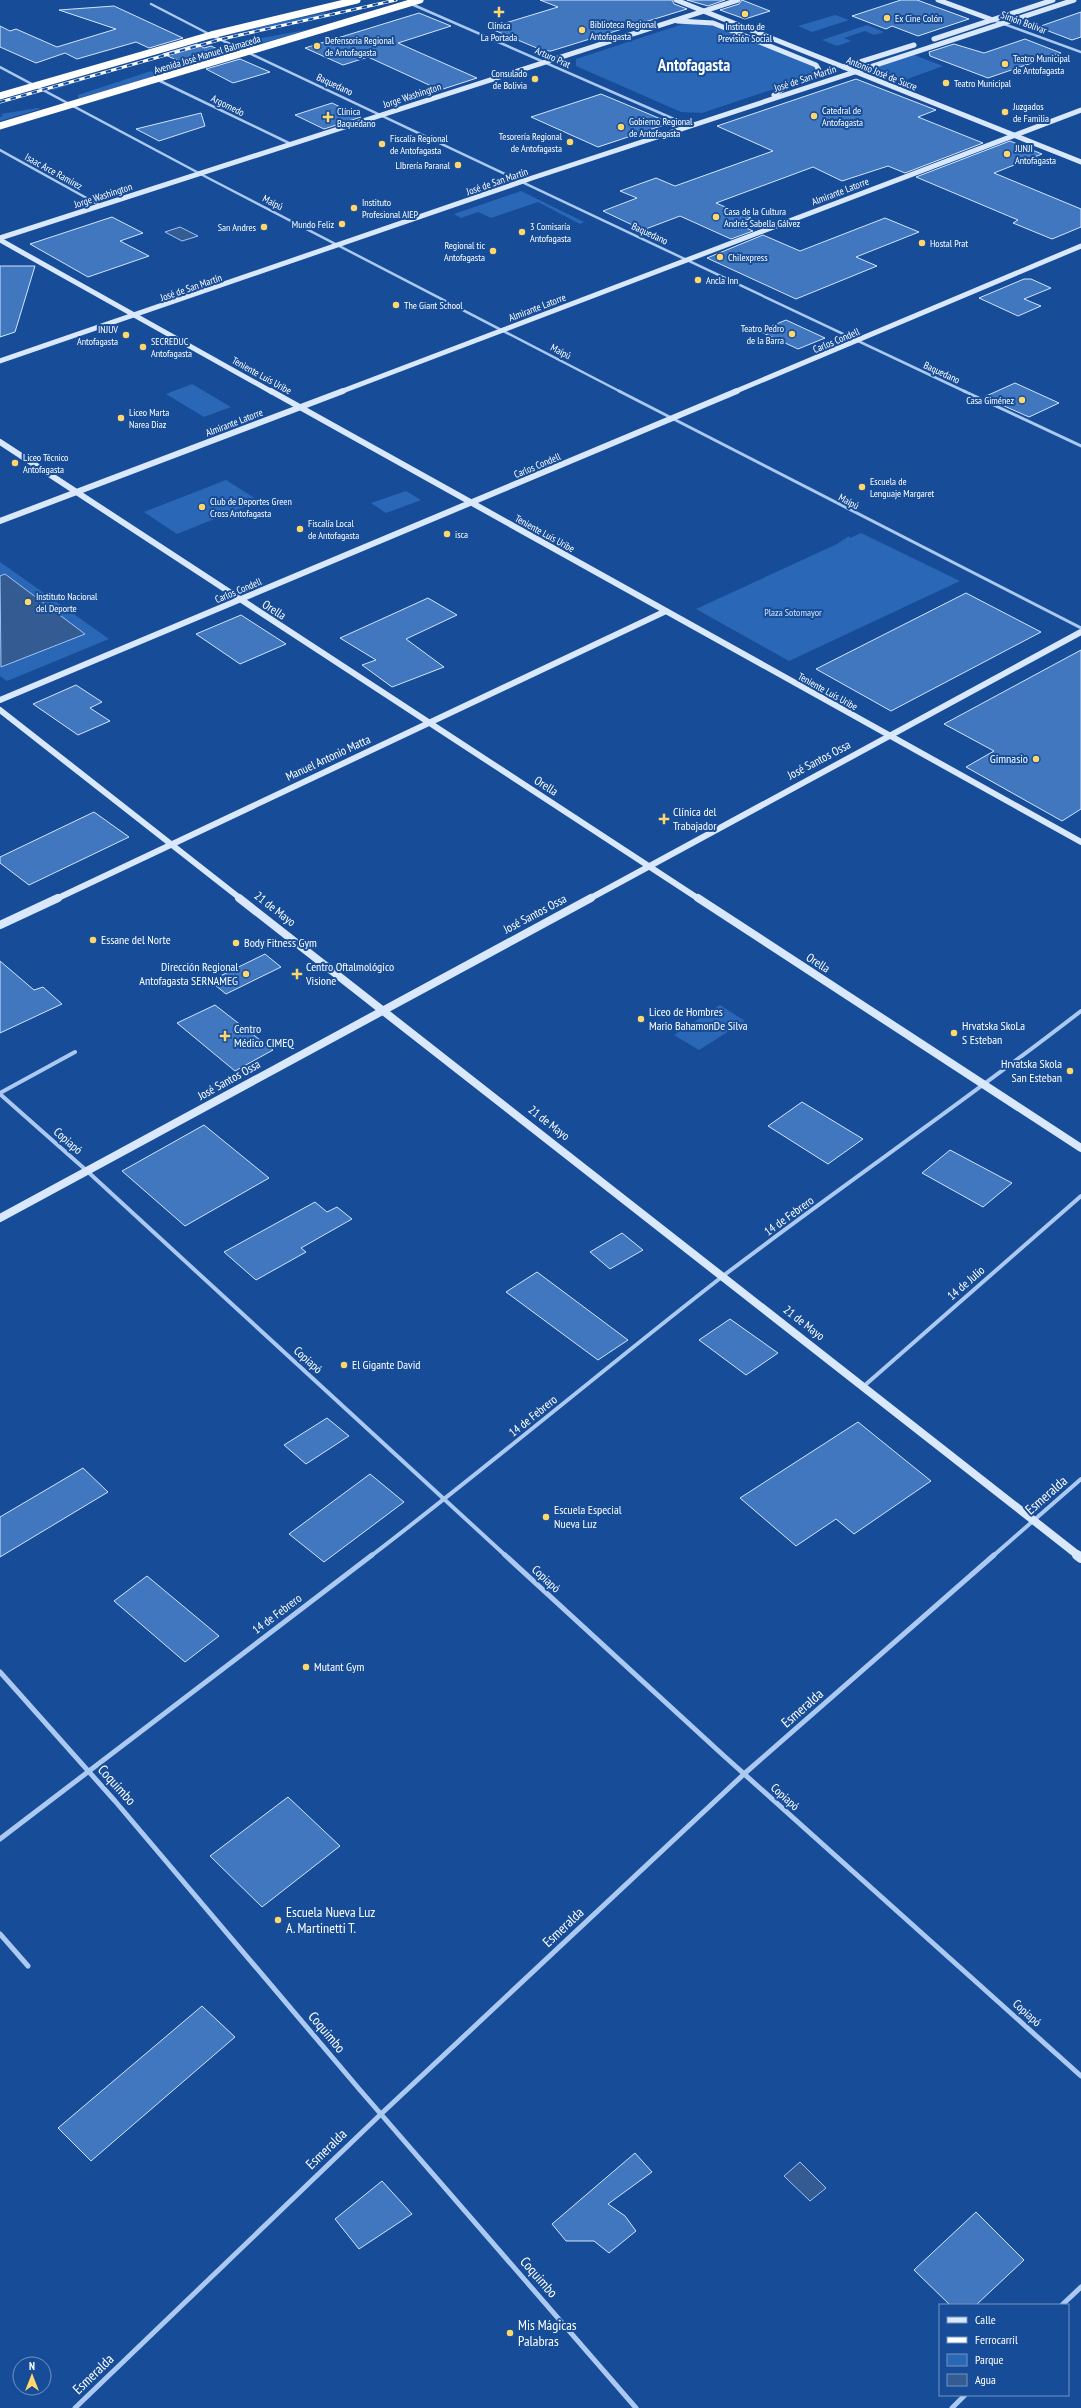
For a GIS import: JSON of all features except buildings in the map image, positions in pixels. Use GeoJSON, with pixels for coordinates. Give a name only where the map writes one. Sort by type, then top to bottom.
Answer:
{"type":"FeatureCollection","features":[{"type":"Feature","properties":{"kind":"highway","name":"Avenida José Manuel Balmaceda"},"geometry":{"type":"LineString","coordinates":[[0,96],[211,34],[356,0]]}},
{"type":"Feature","properties":{"kind":"highway","name":"Avenida José Manuel Balmaceda"},"geometry":{"type":"LineString","coordinates":[[0,126],[158,80],[420,0]]}},
{"type":"Feature","properties":{"kind":"street","name":"Antonio José de Sucre"},"geometry":{"type":"LineString","coordinates":[[676,0],[1081,162]]}},
{"type":"Feature","properties":{"kind":"street","name":"Jorge Washington"},"geometry":{"type":"LineString","coordinates":[[0,239],[199,173],[738,0]]}},
{"type":"Feature","properties":{"kind":"street","name":"Simón Bolívar"},"geometry":{"type":"LineString","coordinates":[[938,0],[1081,52]]}},
{"type":"Feature","properties":{"kind":"street"},"geometry":{"type":"LineString","coordinates":[[925,42],[1053,0]]}},
{"type":"Feature","properties":{"kind":"street","name":"José de San Martín"},"geometry":{"type":"LineString","coordinates":[[0,361],[136,316],[522,182],[854,71],[1074,0]]}},
{"type":"Feature","properties":{"kind":"street","name":"Arturo Prat"},"geometry":{"type":"LineString","coordinates":[[409,3],[690,126]]}},
{"type":"Feature","properties":{"kind":"street","name":"Baquedano"},"geometry":{"type":"LineString","coordinates":[[150,4],[248,52],[1081,446]]}},
{"type":"Feature","properties":{"kind":"street"},"geometry":{"type":"LineString","coordinates":[[672,21],[713,23],[816,65],[819,70],[816,75],[791,83],[767,100]]}},
{"type":"Feature","properties":{"kind":"street","name":"José de San Martín"},"geometry":{"type":"LineString","coordinates":[[844,67],[917,44]]}},
{"type":"Feature","properties":{"kind":"street","name":"Maipú"},"geometry":{"type":"LineString","coordinates":[[0,67],[199,173],[864,518],[1081,628]]}},
{"type":"Feature","properties":{"kind":"street","name":"Argomedo"},"geometry":{"type":"LineString","coordinates":[[158,80],[291,144]]}},
{"type":"Feature","properties":{"kind":"street","name":"Almirante Latorre"},"geometry":{"type":"LineString","coordinates":[[0,521],[1081,110]]}},
{"type":"Feature","properties":{"kind":"street","name":"Isaac Arce Ramírez"},"geometry":{"type":"LineString","coordinates":[[0,150],[101,206]]}},
{"type":"Feature","properties":{"kind":"street","name":"Teniente Luis Uribe"},"geometry":{"type":"LineString","coordinates":[[0,239],[1081,842]]}},
{"type":"Feature","properties":{"kind":"street","name":"Carlos Condell"},"geometry":{"type":"LineString","coordinates":[[0,700],[1081,246]]}},
{"type":"Feature","properties":{"kind":"street","name":"Orella"},"geometry":{"type":"LineString","coordinates":[[0,442],[239,600],[1081,1148]]}},
{"type":"Feature","properties":{"kind":"street","name":"Manuel Antonio Matta"},"geometry":{"type":"LineString","coordinates":[[0,925],[666,611]]}},
{"type":"Feature","properties":{"kind":"street","name":"José Santos Ossa"},"geometry":{"type":"LineString","coordinates":[[0,1218],[1081,632]]}},
{"type":"Feature","properties":{"kind":"street","name":"21 de Mayo"},"geometry":{"type":"LineString","coordinates":[[0,710],[384,1009],[1081,1558]]}},
{"type":"Feature","properties":{"kind":"street","name":"14 de Febrero"},"geometry":{"type":"LineString","coordinates":[[0,1839],[446,1499],[724,1276],[984,1086],[1081,1011]]}},
{"type":"Feature","properties":{"kind":"street"},"geometry":{"type":"LineString","coordinates":[[0,1094],[75,1052]]}},
{"type":"Feature","properties":{"kind":"street","name":"Copiapó"},"geometry":{"type":"LineString","coordinates":[[0,1094],[87,1171],[446,1499],[744,1774],[1081,2076]]}},
{"type":"Feature","properties":{"kind":"street","name":"14 de Julio"},"geometry":{"type":"LineString","coordinates":[[864,1386],[1081,1196]]}},
{"type":"Feature","properties":{"kind":"street","name":"Esmeralda"},"geometry":{"type":"LineString","coordinates":[[75,2408],[381,2114],[744,1774],[1081,1479]]}},
{"type":"Feature","properties":{"kind":"street","name":"Coquimbo"},"geometry":{"type":"LineString","coordinates":[[0,1672],[88,1771],[381,2114],[636,2408]]}},
{"type":"Feature","properties":{"kind":"street"},"geometry":{"type":"LineString","coordinates":[[0,1934],[28,1966]]}},
{"type":"Feature","properties":{"kind":"street"},"geometry":{"type":"LineString","coordinates":[[1063,2304],[1081,2287]]}},
{"type":"Feature","properties":{"kind":"street"},"geometry":{"type":"LineString","coordinates":[[952,2408],[965,2396]]}},
{"type":"Feature","properties":{"kind":"green space"},"geometry":{"type":"Polygon","coordinates":[[[327,12],[320,18],[241,32],[238,31],[327,12]]]}},
{"type":"Feature","properties":{"kind":"green space"},"geometry":{"type":"Polygon","coordinates":[[[835,15],[849,20],[812,32],[798,26],[835,15]]]}},
{"type":"Feature","properties":{"kind":"green space"},"geometry":{"type":"Polygon","coordinates":[[[689,22],[713,23],[808,61],[819,70],[816,75],[702,113],[681,112],[576,66],[576,59],[689,22]]]}},
{"type":"Feature","properties":{"kind":"green space"},"geometry":{"type":"Polygon","coordinates":[[[867,25],[884,32],[874,35],[865,31],[844,38],[851,41],[837,46],[822,40],[867,25]]]}},
{"type":"Feature","properties":{"kind":"green space"},"geometry":{"type":"Polygon","coordinates":[[[311,29],[263,43],[256,39],[311,29]]]}},
{"type":"Feature","properties":{"kind":"green space"},"geometry":{"type":"Polygon","coordinates":[[[914,55],[943,66],[902,81],[869,69],[914,55]]]}},
{"type":"Feature","properties":{"kind":"green space"},"geometry":{"type":"Polygon","coordinates":[[[134,65],[53,90],[51,89],[134,65]]]}},
{"type":"Feature","properties":{"kind":"green space"},"geometry":{"type":"Polygon","coordinates":[[[151,71],[157,75],[78,99],[78,95],[151,71]]]}},
{"type":"Feature","properties":{"kind":"green space"},"geometry":{"type":"Polygon","coordinates":[[[38,108],[40,109],[0,121],[0,117],[3,116],[1,114],[38,108]]]}},
{"type":"Feature","properties":{"kind":"green space"},"geometry":{"type":"Polygon","coordinates":[[[521,191],[584,222],[580,224],[538,202],[491,218],[478,212],[461,218],[454,214],[521,191]]]}},
{"type":"Feature","properties":{"kind":"green space"},"geometry":{"type":"Polygon","coordinates":[[[192,384],[231,407],[204,417],[166,394],[192,384]]]}},
{"type":"Feature","properties":{"kind":"green space","name":"Club de Deportes Green Cross Antofagasta"},"geometry":{"type":"Polygon","coordinates":[[[226,480],[259,501],[177,534],[144,512],[226,480]]]}},
{"type":"Feature","properties":{"kind":"green space"},"geometry":{"type":"Polygon","coordinates":[[[406,491],[421,500],[386,513],[371,503],[406,491]]]}},
{"type":"Feature","properties":{"kind":"green space","name":"Plaza Sotomayor"},"geometry":{"type":"Polygon","coordinates":[[[861,533],[960,581],[789,661],[696,609],[837,544],[849,536],[850,538],[861,533]]]}},
{"type":"Feature","properties":{"kind":"green space","name":"Instituto Nacional del Deporte"},"geometry":{"type":"Polygon","coordinates":[[[0,562],[109,639],[7,681],[0,676],[0,562]]]}},
{"type":"Feature","properties":{"kind":"green space"},"geometry":{"type":"Polygon","coordinates":[[[720,1005],[745,1021],[699,1050],[674,1035],[720,1005]]]}},
{"type":"Feature","properties":{"kind":"water"},"geometry":{"type":"Polygon","coordinates":[[[180,227],[198,236],[182,241],[165,232],[180,227]]]}},
{"type":"Feature","properties":{"kind":"water","name":"Instituto Nacional del Deporte"},"geometry":{"type":"Polygon","coordinates":[[[5,574],[85,634],[1,667],[0,576],[5,574]]]}},
{"type":"Feature","properties":{"kind":"water"},"geometry":{"type":"Polygon","coordinates":[[[800,2162],[826,2188],[810,2201],[784,2176],[800,2162]]]}},
{"type":"Feature","properties":{"kind":"railway"},"geometry":{"type":"LineString","coordinates":[[0,102],[222,39],[396,0]]}},
{"type":"Feature","properties":{"kind":"place","name":"Clínica La Portada"},"geometry":{"type":"Point","coordinates":[499,12]}},
{"type":"Feature","properties":{"kind":"place","name":"Instituto de Previsión Social"},"geometry":{"type":"Point","coordinates":[745,14]}},
{"type":"Feature","properties":{"kind":"place","name":"Ex Cine Colón"},"geometry":{"type":"Point","coordinates":[887,18]}},
{"type":"Feature","properties":{"kind":"place","name":"Biblioteca Regional Antofagasta"},"geometry":{"type":"Point","coordinates":[582,30]}},
{"type":"Feature","properties":{"kind":"place","name":"Defensoria Regional de Antofagasta"},"geometry":{"type":"Point","coordinates":[317,46]}},
{"type":"Feature","properties":{"kind":"place","name":"Teatro Municipal de Antofagasta"},"geometry":{"type":"Point","coordinates":[1005,64]}},
{"type":"Feature","properties":{"kind":"place","name":"Consulado de Bolivia"},"geometry":{"type":"Point","coordinates":[535,79]}},
{"type":"Feature","properties":{"kind":"place","name":"Teatro Municipal"},"geometry":{"type":"Point","coordinates":[946,83]}},
{"type":"Feature","properties":{"kind":"place","name":"Juzgados de Familia"},"geometry":{"type":"Point","coordinates":[1005,112]}},
{"type":"Feature","properties":{"kind":"place","name":"Catedral de Antofagasta"},"geometry":{"type":"Point","coordinates":[814,116]}},
{"type":"Feature","properties":{"kind":"place","name":"Clínica Baquedano"},"geometry":{"type":"Point","coordinates":[328,117]}},
{"type":"Feature","properties":{"kind":"place","name":"Gobierno Regional de Antofagasta"},"geometry":{"type":"Point","coordinates":[621,127]}},
{"type":"Feature","properties":{"kind":"place","name":"Tesorería Regional de Antofagasta"},"geometry":{"type":"Point","coordinates":[570,142]}},
{"type":"Feature","properties":{"kind":"place","name":"Fiscalía Regional de Antofagasta"},"geometry":{"type":"Point","coordinates":[382,144]}},
{"type":"Feature","properties":{"kind":"place","name":"JUNJI Antofagasta"},"geometry":{"type":"Point","coordinates":[1007,154]}},
{"type":"Feature","properties":{"kind":"place","name":"LIbrería Paranal"},"geometry":{"type":"Point","coordinates":[458,165]}},
{"type":"Feature","properties":{"kind":"place","name":"Instituto Profesional AIEP"},"geometry":{"type":"Point","coordinates":[354,208]}},
{"type":"Feature","properties":{"kind":"place","name":"Casa de la Cultura Andrés Sabella Gálvez"},"geometry":{"type":"Point","coordinates":[716,217]}},
{"type":"Feature","properties":{"kind":"place","name":"Mundo Feliz"},"geometry":{"type":"Point","coordinates":[342,224]}},
{"type":"Feature","properties":{"kind":"place","name":"San Andres"},"geometry":{"type":"Point","coordinates":[264,227]}},
{"type":"Feature","properties":{"kind":"place","name":"3 Comisaría Antofagasta"},"geometry":{"type":"Point","coordinates":[522,232]}},
{"type":"Feature","properties":{"kind":"place","name":"Hostal Prat"},"geometry":{"type":"Point","coordinates":[922,243]}},
{"type":"Feature","properties":{"kind":"place","name":"Regional tic Antofagasta"},"geometry":{"type":"Point","coordinates":[493,251]}},
{"type":"Feature","properties":{"kind":"place","name":"Chilexpress"},"geometry":{"type":"Point","coordinates":[720,257]}},
{"type":"Feature","properties":{"kind":"place","name":"Ancla Inn"},"geometry":{"type":"Point","coordinates":[698,280]}},
{"type":"Feature","properties":{"kind":"place","name":"The Giant School"},"geometry":{"type":"Point","coordinates":[396,305]}},
{"type":"Feature","properties":{"kind":"place","name":"Teatro Pedro de la Barra"},"geometry":{"type":"Point","coordinates":[792,334]}},
{"type":"Feature","properties":{"kind":"place","name":"INJUV Antofagasta"},"geometry":{"type":"Point","coordinates":[126,335]}},
{"type":"Feature","properties":{"kind":"place","name":"SECREDUC Antofagasta"},"geometry":{"type":"Point","coordinates":[143,347]}},
{"type":"Feature","properties":{"kind":"place","name":"Casa Giménez"},"geometry":{"type":"Point","coordinates":[1022,400]}},
{"type":"Feature","properties":{"kind":"place","name":"Liceo Marta Narea Diaz"},"geometry":{"type":"Point","coordinates":[121,418]}},
{"type":"Feature","properties":{"kind":"place","name":"Liceo Técnico Antofagasta"},"geometry":{"type":"Point","coordinates":[15,463]}},
{"type":"Feature","properties":{"kind":"place","name":"Escuela de Lenguaje Margaret"},"geometry":{"type":"Point","coordinates":[862,487]}},
{"type":"Feature","properties":{"kind":"place","name":"Club de Deportes Green Cross Antofagasta"},"geometry":{"type":"Point","coordinates":[202,507]}},
{"type":"Feature","properties":{"kind":"place","name":"Fiscalía Local de Antofagasta"},"geometry":{"type":"Point","coordinates":[300,529]}},
{"type":"Feature","properties":{"kind":"place","name":"isca"},"geometry":{"type":"Point","coordinates":[447,534]}},
{"type":"Feature","properties":{"kind":"place","name":"Instituto Nacional del Deporte"},"geometry":{"type":"Point","coordinates":[28,602]}},
{"type":"Feature","properties":{"kind":"place","name":"Gimnasio"},"geometry":{"type":"Point","coordinates":[1036,759]}},
{"type":"Feature","properties":{"kind":"place","name":"Clínica del Trabajador"},"geometry":{"type":"Point","coordinates":[664,819]}},
{"type":"Feature","properties":{"kind":"place","name":"Essane del Norte"},"geometry":{"type":"Point","coordinates":[93,940]}},
{"type":"Feature","properties":{"kind":"place","name":"Body Fitness Gym"},"geometry":{"type":"Point","coordinates":[236,943]}},
{"type":"Feature","properties":{"kind":"place","name":"Dirección Regional Antofagasta SERNAMEG"},"geometry":{"type":"Point","coordinates":[246,974]}},
{"type":"Feature","properties":{"kind":"place","name":"Centro Oftalmológico Visione"},"geometry":{"type":"Point","coordinates":[297,974]}},
{"type":"Feature","properties":{"kind":"place","name":"Liceo de Hombres Mario BahamonDe Silva"},"geometry":{"type":"Point","coordinates":[641,1019]}},
{"type":"Feature","properties":{"kind":"place","name":"Hrvatska SkoLa S Esteban"},"geometry":{"type":"Point","coordinates":[954,1033]}},
{"type":"Feature","properties":{"kind":"place","name":"Centro Médico CIMEQ"},"geometry":{"type":"Point","coordinates":[225,1036]}},
{"type":"Feature","properties":{"kind":"place","name":"Hrvatska Skola San Esteban"},"geometry":{"type":"Point","coordinates":[1070,1071]}},
{"type":"Feature","properties":{"kind":"place","name":"El Gigante David"},"geometry":{"type":"Point","coordinates":[344,1365]}},
{"type":"Feature","properties":{"kind":"place","name":"Escuela Especial Nueva Luz"},"geometry":{"type":"Point","coordinates":[546,1517]}},
{"type":"Feature","properties":{"kind":"place","name":"Mutant Gym"},"geometry":{"type":"Point","coordinates":[306,1667]}},
{"type":"Feature","properties":{"kind":"place","name":"Escuela Nueva Luz A. Martinetti T."},"geometry":{"type":"Point","coordinates":[278,1920]}},
{"type":"Feature","properties":{"kind":"place","name":"Mis Mágicas Palabras"},"geometry":{"type":"Point","coordinates":[510,2333]}},
{"type":"Feature","properties":{"kind":"district","name":"Antofagasta"},"geometry":{"type":"Point","coordinates":[694,65]}}]}
